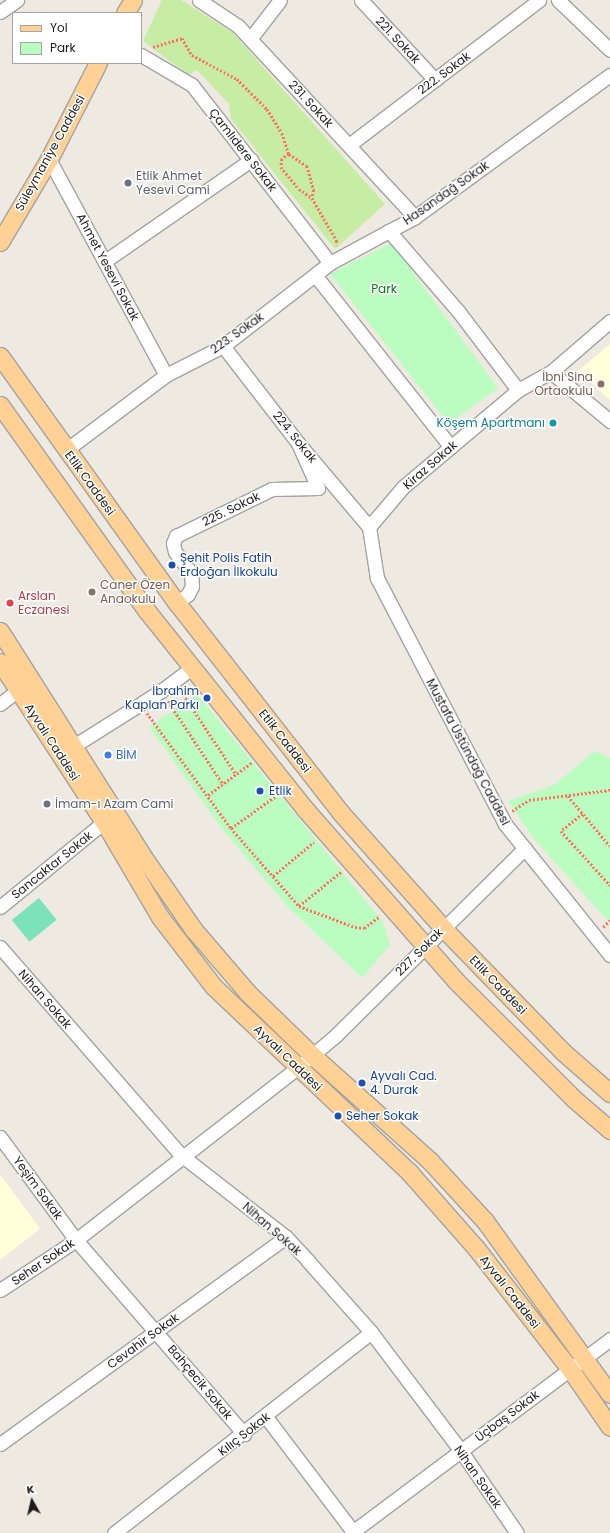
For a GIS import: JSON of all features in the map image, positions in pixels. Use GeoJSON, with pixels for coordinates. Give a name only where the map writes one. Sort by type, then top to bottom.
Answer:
{"type":"FeatureCollection","features":[{"type":"Feature","properties":{"kind":"main road","name":"Süleymaniye Caddesi"},"geometry":{"type":"LineString","coordinates":[[0,242],[49,159],[97,64]]}},
{"type":"Feature","properties":{"kind":"main road","name":"Etlik Caddesi"},"geometry":{"type":"LineString","coordinates":[[0,356],[177,603],[341,813],[443,928],[562,1051],[610,1093]]}},
{"type":"Feature","properties":{"kind":"main road"},"geometry":{"type":"LineString","coordinates":[[0,405],[147,610],[288,788],[455,980],[574,1099],[610,1130]]}},
{"type":"Feature","properties":{"kind":"main road","name":"Ayvalı Caddesi"},"geometry":{"type":"LineString","coordinates":[[0,631],[72,747],[194,930],[248,993],[312,1055],[430,1161],[485,1222],[610,1394]]}},
{"type":"Feature","properties":{"kind":"main road","name":"Ayvalı Caddesi"},"geometry":{"type":"LineString","coordinates":[[0,662],[104,822],[160,917],[214,987],[297,1068],[410,1173],[476,1248],[570,1369],[610,1427]]}},
{"type":"Feature","properties":{"kind":"street"},"geometry":{"type":"LineString","coordinates":[[0,12],[18,0]]}},
{"type":"Feature","properties":{"kind":"street","name":"231. Sokak"},"geometry":{"type":"LineString","coordinates":[[198,0],[238,26],[415,217]]}},
{"type":"Feature","properties":{"kind":"street"},"geometry":{"type":"LineString","coordinates":[[250,39],[280,0]]}},
{"type":"Feature","properties":{"kind":"street","name":"221. Sokak"},"geometry":{"type":"LineString","coordinates":[[361,0],[434,80]]}},
{"type":"Feature","properties":{"kind":"street","name":"222. Sokak"},"geometry":{"type":"LineString","coordinates":[[349,145],[539,0]]}},
{"type":"Feature","properties":{"kind":"street"},"geometry":{"type":"LineString","coordinates":[[558,0],[610,50]]}},
{"type":"Feature","properties":{"kind":"street","name":"Çamlıdere Sokak"},"geometry":{"type":"LineString","coordinates":[[144,51],[192,85],[330,263]]}},
{"type":"Feature","properties":{"kind":"street","name":"Hasandağ Sokak"},"geometry":{"type":"LineString","coordinates":[[518,390],[458,311],[389,231],[415,217],[610,75]]}},
{"type":"Feature","properties":{"kind":"street","name":"Ahmet Yesevi Sokak"},"geometry":{"type":"LineString","coordinates":[[49,159],[166,375]]}},
{"type":"Feature","properties":{"kind":"street"},"geometry":{"type":"LineString","coordinates":[[105,261],[251,160]]}},
{"type":"Feature","properties":{"kind":"street","name":"223. Sokak"},"geometry":{"type":"LineString","coordinates":[[66,450],[166,375],[223,346],[330,263],[389,231]]}},
{"type":"Feature","properties":{"kind":"street"},"geometry":{"type":"LineString","coordinates":[[315,275],[451,447]]}},
{"type":"Feature","properties":{"kind":"street","name":"Kiraz Sokak"},"geometry":{"type":"LineString","coordinates":[[370,527],[403,487],[518,390],[551,372],[610,321]]}},
{"type":"Feature","properties":{"kind":"street","name":"224. Sokak"},"geometry":{"type":"LineString","coordinates":[[223,346],[298,443],[370,527]]}},
{"type":"Feature","properties":{"kind":"street"},"geometry":{"type":"LineString","coordinates":[[551,372],[610,421]]}},
{"type":"Feature","properties":{"kind":"street","name":"225. Sokak"},"geometry":{"type":"LineString","coordinates":[[177,603],[188,594],[192,586],[191,573],[175,552],[173,543],[176,536],[272,489],[318,488],[298,443]]}},
{"type":"Feature","properties":{"kind":"street","name":"Mustafa Üstündağ Caddesi"},"geometry":{"type":"LineString","coordinates":[[370,527],[377,578],[502,818],[610,955]]}},
{"type":"Feature","properties":{"kind":"street"},"geometry":{"type":"LineString","coordinates":[[72,747],[161,692],[193,667]]}},
{"type":"Feature","properties":{"kind":"street"},"geometry":{"type":"LineString","coordinates":[[0,704],[18,690]]}},
{"type":"Feature","properties":{"kind":"street","name":"Sancaktar Sokak"},"geometry":{"type":"LineString","coordinates":[[0,907],[104,822]]}},
{"type":"Feature","properties":{"kind":"street","name":"227. Sokak"},"geometry":{"type":"LineString","coordinates":[[312,1055],[525,848]]}},
{"type":"Feature","properties":{"kind":"street","name":"Nihan Sokak"},"geometry":{"type":"LineString","coordinates":[[0,947],[181,1155],[286,1237],[371,1332],[461,1451],[517,1533]]}},
{"type":"Feature","properties":{"kind":"street","name":"Seher Sokak"},"geometry":{"type":"LineString","coordinates":[[0,1290],[76,1240],[181,1155],[297,1068],[312,1055]]}},
{"type":"Feature","properties":{"kind":"street","name":"Yeşim Sokak"},"geometry":{"type":"LineString","coordinates":[[0,1137],[76,1240]]}},
{"type":"Feature","properties":{"kind":"street","name":"Cevahir Sokak"},"geometry":{"type":"LineString","coordinates":[[0,1444],[286,1237]]}},
{"type":"Feature","properties":{"kind":"street","name":"Bahçecik Sokak"},"geometry":{"type":"LineString","coordinates":[[76,1240],[157,1331],[244,1434]]}},
{"type":"Feature","properties":{"kind":"street","name":"Kılıç Sokak"},"geometry":{"type":"LineString","coordinates":[[114,1533],[266,1417],[371,1332]]}},
{"type":"Feature","properties":{"kind":"street","name":"Üçbaş Sokak"},"geometry":{"type":"LineString","coordinates":[[353,1533],[610,1339]]}},
{"type":"Feature","properties":{"kind":"street"},"geometry":{"type":"LineString","coordinates":[[266,1417],[353,1533]]}},
{"type":"Feature","properties":{"kind":"path"},"geometry":{"type":"LineString","coordinates":[[144,51],[182,38],[192,55],[237,79],[267,109],[282,133],[289,154],[307,166],[314,190],[312,198]]}},
{"type":"Feature","properties":{"kind":"path"},"geometry":{"type":"LineString","coordinates":[[289,154],[282,159],[281,167],[299,189],[312,198],[337,241],[330,263]]}},
{"type":"Feature","properties":{"kind":"path"},"geometry":{"type":"LineString","coordinates":[[175,682],[236,774]]}},
{"type":"Feature","properties":{"kind":"path"},"geometry":{"type":"LineString","coordinates":[[161,692],[223,784]]}},
{"type":"Feature","properties":{"kind":"path"},"geometry":{"type":"LineString","coordinates":[[141,704],[231,828],[299,906],[355,927],[364,928],[391,908]]}},
{"type":"Feature","properties":{"kind":"path"},"geometry":{"type":"LineString","coordinates":[[208,795],[262,755]]}},
{"type":"Feature","properties":{"kind":"path"},"geometry":{"type":"LineString","coordinates":[[231,828],[288,788]]}},
{"type":"Feature","properties":{"kind":"path"},"geometry":{"type":"LineString","coordinates":[[502,818],[529,800],[610,790]]}},
{"type":"Feature","properties":{"kind":"path"},"geometry":{"type":"LineString","coordinates":[[568,796],[610,846]]}},
{"type":"Feature","properties":{"kind":"path"},"geometry":{"type":"LineString","coordinates":[[583,814],[561,831],[610,885]]}},
{"type":"Feature","properties":{"kind":"path"},"geometry":{"type":"LineString","coordinates":[[273,876],[326,833]]}},
{"type":"Feature","properties":{"kind":"path"},"geometry":{"type":"LineString","coordinates":[[299,906],[352,863]]}},
{"type":"Feature","properties":{"kind":"shaded area","name":"İbni Sina Ortaokulu"},"geometry":{"type":"Polygon","coordinates":[[[610,344],[610,400],[578,371],[610,344]]]}},
{"type":"Feature","properties":{"kind":"shaded area"},"geometry":{"type":"Polygon","coordinates":[[[0,1174],[40,1229],[0,1260],[0,1174]]]}},
{"type":"Feature","properties":{"kind":"green space"},"geometry":{"type":"Polygon","coordinates":[[[162,0],[181,0],[233,33],[385,204],[335,249],[231,119],[229,104],[197,70],[188,75],[143,41],[162,0]]]}},
{"type":"Feature","properties":{"kind":"green space","name":"Park"},"geometry":{"type":"Polygon","coordinates":[[[391,243],[498,388],[449,424],[330,274],[391,243]]]}},
{"type":"Feature","properties":{"kind":"green space"},"geometry":{"type":"Polygon","coordinates":[[[197,694],[383,922],[390,945],[362,978],[288,907],[223,830],[149,727],[197,694]]]}},
{"type":"Feature","properties":{"kind":"green space"},"geometry":{"type":"Polygon","coordinates":[[[595,751],[610,758],[610,923],[533,838],[508,801],[554,785],[595,751]]]}},
{"type":"Feature","properties":{"kind":"green space"},"geometry":{"type":"Polygon","coordinates":[[[39,898],[57,920],[29,942],[12,920],[39,898]]]}},
{"type":"Feature","properties":{"kind":"place","name":"Etlik Ahmet Yesevi Cami"},"geometry":{"type":"Point","coordinates":[128,183]}},
{"type":"Feature","properties":{"kind":"place","name":"İbni Sina Ortaokulu"},"geometry":{"type":"Point","coordinates":[601,384]}},
{"type":"Feature","properties":{"kind":"place","name":"Köşem Apartmanı"},"geometry":{"type":"Point","coordinates":[553,423]}},
{"type":"Feature","properties":{"kind":"place","name":"Şehit Polis Fatih Erdoğan İlkokulu"},"geometry":{"type":"Point","coordinates":[172,565]}},
{"type":"Feature","properties":{"kind":"place","name":"Caner Özen Anaokulu"},"geometry":{"type":"Point","coordinates":[92,592]}},
{"type":"Feature","properties":{"kind":"place","name":"Arslan Eczanesi"},"geometry":{"type":"Point","coordinates":[10,603]}},
{"type":"Feature","properties":{"kind":"place","name":"İbrahim Kaplan Parkı"},"geometry":{"type":"Point","coordinates":[207,698]}},
{"type":"Feature","properties":{"kind":"place","name":"BİM"},"geometry":{"type":"Point","coordinates":[108,755]}},
{"type":"Feature","properties":{"kind":"place","name":"Etlik"},"geometry":{"type":"Point","coordinates":[260,791]}},
{"type":"Feature","properties":{"kind":"place","name":"İmam-ı Azam Cami"},"geometry":{"type":"Point","coordinates":[47,804]}},
{"type":"Feature","properties":{"kind":"place","name":"Ayvalı Cad. 4. Durak"},"geometry":{"type":"Point","coordinates":[362,1083]}},
{"type":"Feature","properties":{"kind":"place","name":"Seher Sokak"},"geometry":{"type":"Point","coordinates":[338,1116]}}]}
